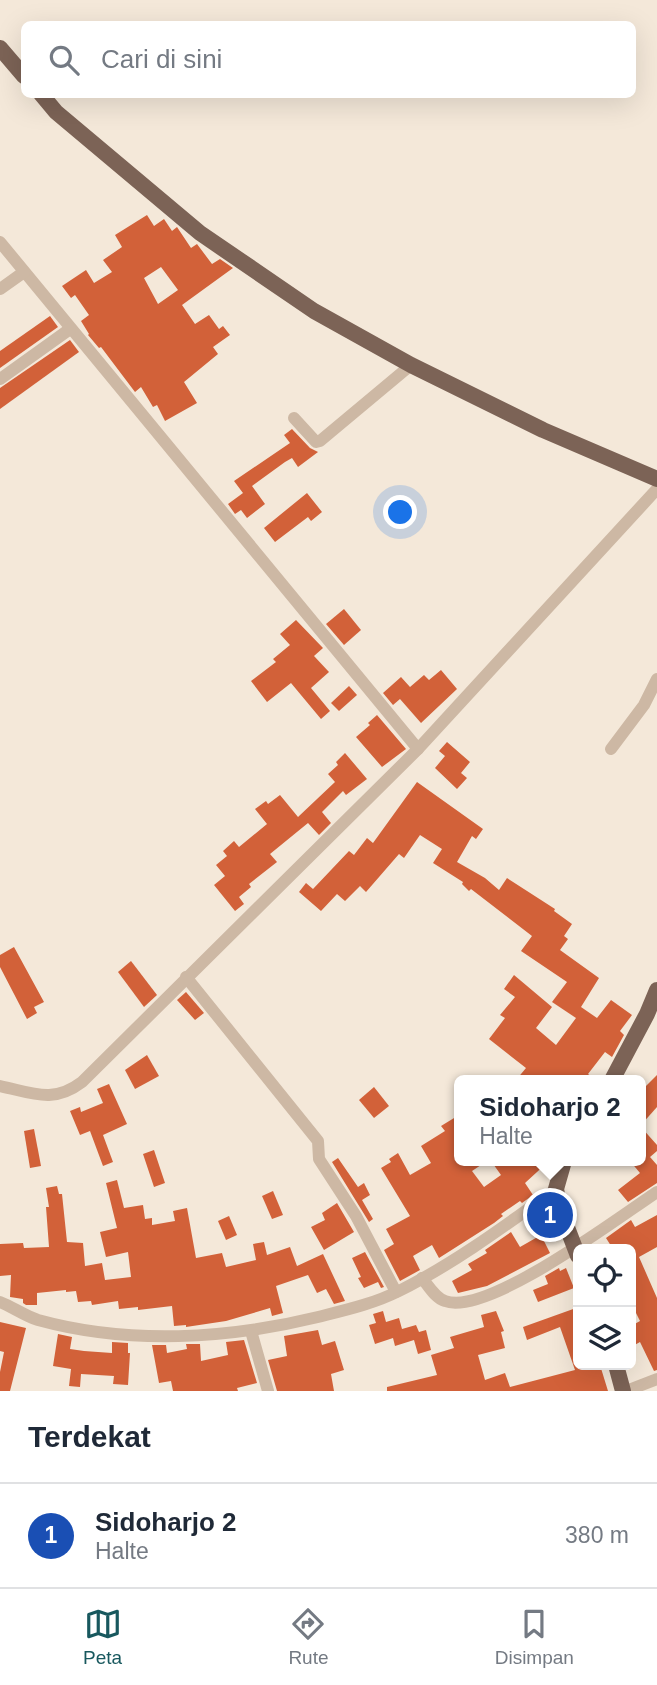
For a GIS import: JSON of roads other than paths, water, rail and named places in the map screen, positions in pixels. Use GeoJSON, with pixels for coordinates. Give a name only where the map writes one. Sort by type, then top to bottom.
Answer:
{"type":"FeatureCollection","features":[{"type":"Feature","properties":{"kind":"main road"},"geometry":{"type":"LineString","coordinates":[[0,48],[21,72]]}},
{"type":"Feature","properties":{"kind":"main road"},"geometry":{"type":"LineString","coordinates":[[45,98],[56,111],[200,233],[314,311],[411,365],[543,430],[657,480]]}},
{"type":"Feature","properties":{"kind":"main road"},"geometry":{"type":"LineString","coordinates":[[615,1075],[648,1014],[657,990]]}},
{"type":"Feature","properties":{"kind":"main road"},"geometry":{"type":"LineString","coordinates":[[563,1166],[556,1189],[560,1209],[573,1244]]}},
{"type":"Feature","properties":{"kind":"main road"},"geometry":{"type":"LineString","coordinates":[[618,1370],[624,1391]]}},
{"type":"Feature","properties":{"kind":"street"},"geometry":{"type":"LineString","coordinates":[[0,242],[418,749]]}},
{"type":"Feature","properties":{"kind":"street"},"geometry":{"type":"LineString","coordinates":[[0,289],[24,272]]}},
{"type":"Feature","properties":{"kind":"street"},"geometry":{"type":"LineString","coordinates":[[0,379],[70,329]]}},
{"type":"Feature","properties":{"kind":"street"},"geometry":{"type":"LineString","coordinates":[[294,418],[314,441],[320,441],[411,365]]}},
{"type":"Feature","properties":{"kind":"street"},"geometry":{"type":"LineString","coordinates":[[0,1086],[47,1097],[72,1089],[418,749],[657,489]]}},
{"type":"Feature","properties":{"kind":"street"},"geometry":{"type":"LineString","coordinates":[[611,749],[644,705],[657,679]]}},
{"type":"Feature","properties":{"kind":"street"},"geometry":{"type":"LineString","coordinates":[[186,977],[313,1134],[320,1146],[319,1159],[356,1216],[396,1293]]}},
{"type":"Feature","properties":{"kind":"street"},"geometry":{"type":"LineString","coordinates":[[0,1302],[35,1319],[81,1330],[148,1336],[214,1334],[278,1327],[362,1307],[396,1293],[556,1189]]}},
{"type":"Feature","properties":{"kind":"street"},"geometry":{"type":"LineString","coordinates":[[586,1244],[657,1192]]}},
{"type":"Feature","properties":{"kind":"street"},"geometry":{"type":"LineString","coordinates":[[422,1278],[444,1301],[460,1302],[509,1286],[573,1253]]}},
{"type":"Feature","properties":{"kind":"street"},"geometry":{"type":"LineString","coordinates":[[251,1331],[268,1391]]}},
{"type":"Feature","properties":{"kind":"street"},"geometry":{"type":"LineString","coordinates":[[624,1391],[657,1379]]}},
{"type":"Feature","properties":{"kind":"place","name":"Sidoharjo 2"},"geometry":{"type":"Point","coordinates":[550,1215]}}]}
